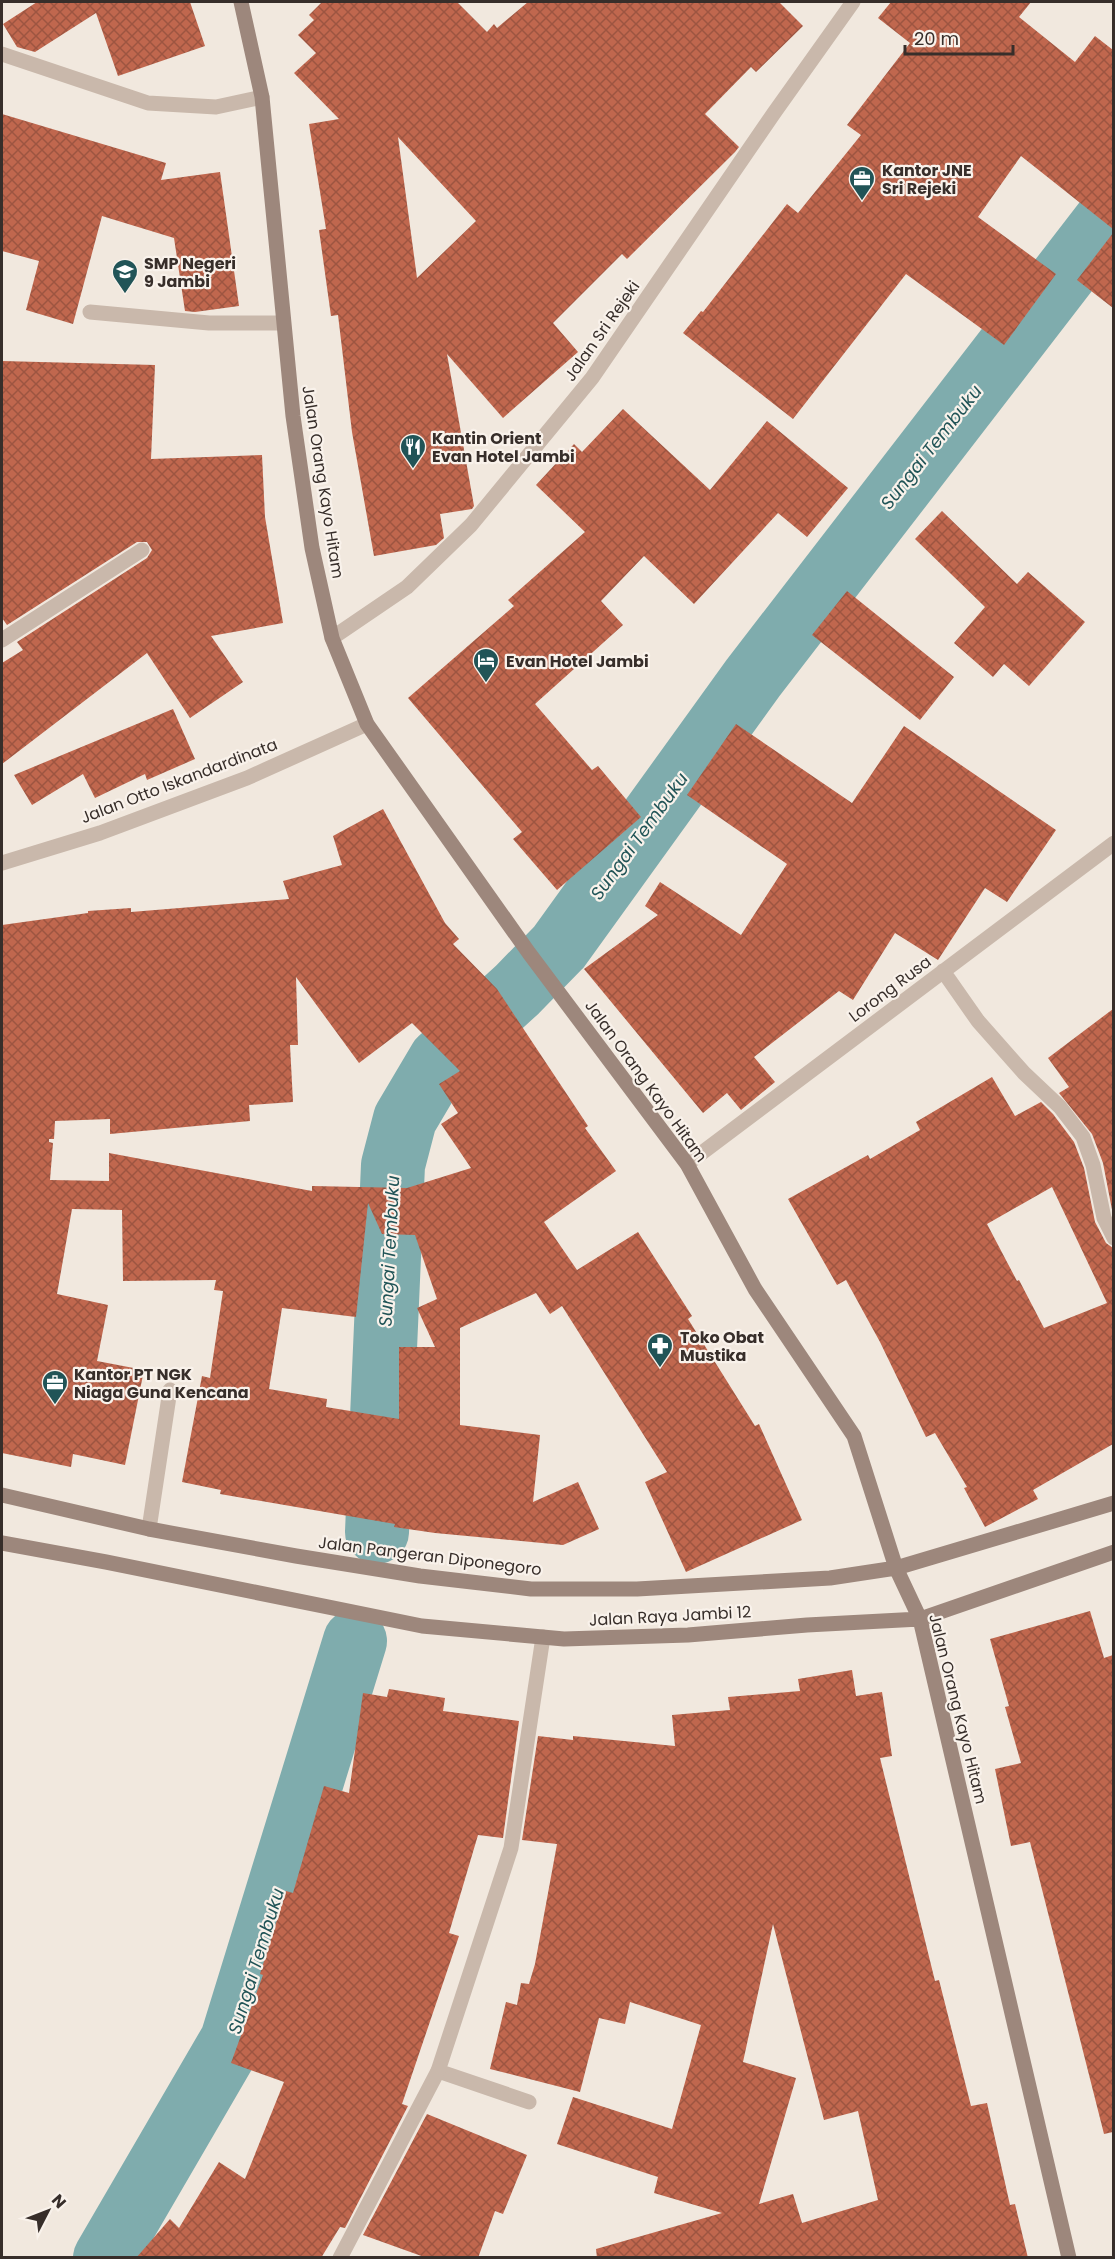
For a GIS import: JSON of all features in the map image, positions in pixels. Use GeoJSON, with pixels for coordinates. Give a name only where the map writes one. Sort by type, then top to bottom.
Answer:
{"type":"FeatureCollection","features":[{"type":"Feature","properties":{"kind":"main road","name":"Jalan Orang Kayo Hitam"},"geometry":{"type":"LineString","coordinates":[[241,2],[262,97],[293,416],[312,548],[332,638],[366,724],[529,953],[687,1164],[755,1289],[854,1436],[896,1568],[920,1619],[1069,2258]]}},
{"type":"Feature","properties":{"kind":"main road","name":"Jalan Pangeran Diponegoro"},"geometry":{"type":"LineString","coordinates":[[2,1495],[149,1529],[420,1576],[531,1589],[637,1589],[830,1578],[896,1568],[1113,1503]]}},
{"type":"Feature","properties":{"kind":"main road","name":"Jalan Raya Jambi 12"},"geometry":{"type":"LineString","coordinates":[[2,1543],[422,1626],[564,1639],[688,1635],[920,1619],[1113,1552]]}},
{"type":"Feature","properties":{"kind":"street","name":"Jalan Sri Rejeki"},"geometry":{"type":"LineString","coordinates":[[332,638],[407,587],[471,525],[592,378],[853,2]]}},
{"type":"Feature","properties":{"kind":"street"},"geometry":{"type":"LineString","coordinates":[[2,54],[148,103],[216,106],[262,97]]}},
{"type":"Feature","properties":{"kind":"street"},"geometry":{"type":"LineString","coordinates":[[90,312],[209,323],[283,323]]}},
{"type":"Feature","properties":{"kind":"street"},"geometry":{"type":"LineString","coordinates":[[2,640],[142,550]]}},
{"type":"Feature","properties":{"kind":"street","name":"Jalan Otto Iskandardinata"},"geometry":{"type":"LineString","coordinates":[[2,863],[100,832],[236,782],[366,724]]}},
{"type":"Feature","properties":{"kind":"street","name":"Lorong Rusa"},"geometry":{"type":"LineString","coordinates":[[687,1164],[1113,843]]}},
{"type":"Feature","properties":{"kind":"street"},"geometry":{"type":"LineString","coordinates":[[943,971],[978,1021],[1024,1072],[1060,1107],[1083,1137],[1093,1165],[1104,1218],[1113,1238]]}},
{"type":"Feature","properties":{"kind":"street"},"geometry":{"type":"LineString","coordinates":[[149,1529],[170,1390]]}},
{"type":"Feature","properties":{"kind":"street"},"geometry":{"type":"LineString","coordinates":[[340,2258],[438,2071],[511,1848],[543,1637]]}},
{"type":"Feature","properties":{"kind":"street"},"geometry":{"type":"LineString","coordinates":[[438,2071],[529,2102]]}},
{"type":"Feature","properties":{"kind":"building"},"geometry":{"type":"Polygon","coordinates":[[[37,2],[190,2],[205,46],[118,76],[96,13],[35,52],[17,47],[3,24],[37,2]]]}},
{"type":"Feature","properties":{"kind":"building"},"geometry":{"type":"Polygon","coordinates":[[[322,2],[457,2],[487,32],[494,24],[497,28],[528,2],[779,2],[803,26],[756,72],[751,67],[705,114],[739,147],[735,152],[627,259],[622,254],[553,323],[578,352],[503,418],[447,354],[474,506],[472,509],[440,514],[444,538],[436,545],[374,556],[352,432],[338,315],[331,316],[319,230],[326,229],[309,124],[339,119],[294,73],[316,53],[298,35],[314,20],[309,15],[322,2]],[[398,137],[417,278],[476,221],[398,137]]]}},
{"type":"Feature","properties":{"kind":"building"},"geometry":{"type":"Polygon","coordinates":[[[891,2],[1031,2],[1019,17],[1075,62],[1095,36],[1113,50],[1113,229],[1021,156],[978,217],[1056,274],[1004,345],[906,274],[793,419],[683,333],[701,311],[703,312],[787,204],[798,213],[861,135],[847,125],[910,43],[878,18],[891,2]]]}},
{"type":"Feature","properties":{"kind":"building"},"geometry":{"type":"Polygon","coordinates":[[[2,114],[166,163],[161,180],[220,172],[239,306],[195,312],[185,311],[174,238],[102,216],[73,324],[26,310],[39,261],[2,251],[2,114]]]}},
{"type":"Feature","properties":{"kind":"building"},"geometry":{"type":"Polygon","coordinates":[[[1113,233],[1113,308],[1077,280],[1113,233]]]}},
{"type":"Feature","properties":{"kind":"building"},"geometry":{"type":"Polygon","coordinates":[[[2,361],[155,365],[151,459],[262,455],[265,517],[283,623],[211,636],[243,682],[190,718],[147,653],[2,764],[2,663],[23,650],[17,642],[147,558],[152,550],[147,542],[137,542],[7,625],[2,618],[2,361]]]}},
{"type":"Feature","properties":{"kind":"building"},"geometry":{"type":"Polygon","coordinates":[[[623,409],[710,490],[767,421],[848,488],[807,537],[778,513],[694,604],[644,556],[601,601],[623,625],[535,704],[592,770],[598,766],[641,817],[557,890],[513,839],[522,832],[408,698],[514,606],[508,600],[585,532],[536,485],[574,444],[582,452],[623,409]]]}},
{"type":"Feature","properties":{"kind":"building"},"geometry":{"type":"Polygon","coordinates":[[[942,511],[1017,584],[1028,572],[1085,622],[1029,686],[1004,664],[993,677],[954,643],[985,607],[915,539],[942,511]]]}},
{"type":"Feature","properties":{"kind":"building"},"geometry":{"type":"Polygon","coordinates":[[[847,591],[954,677],[920,720],[812,635],[847,591]]]}},
{"type":"Feature","properties":{"kind":"building"},"geometry":{"type":"Polygon","coordinates":[[[173,709],[195,759],[147,780],[145,774],[95,798],[83,774],[32,805],[14,775],[173,709]]]}},
{"type":"Feature","properties":{"kind":"building"},"geometry":{"type":"Polygon","coordinates":[[[736,724],[852,803],[904,726],[1056,830],[1007,902],[985,888],[938,960],[895,933],[853,1000],[839,991],[754,1057],[775,1082],[741,1110],[727,1093],[703,1113],[584,969],[658,915],[645,906],[660,882],[741,935],[787,864],[687,795],[736,724]]]}},
{"type":"Feature","properties":{"kind":"building"},"geometry":{"type":"Polygon","coordinates":[[[383,809],[445,923],[459,939],[453,944],[497,989],[588,1126],[585,1128],[616,1171],[544,1222],[577,1270],[638,1232],[692,1316],[688,1319],[755,1426],[759,1424],[802,1520],[686,1572],[645,1482],[667,1472],[562,1306],[550,1314],[536,1293],[460,1328],[460,1425],[540,1435],[533,1502],[578,1482],[599,1529],[563,1545],[435,1533],[220,1494],[221,1490],[182,1482],[202,1376],[210,1378],[223,1291],[214,1290],[216,1280],[123,1281],[122,1210],[72,1209],[57,1294],[108,1305],[97,1361],[144,1370],[125,1465],[73,1454],[71,1467],[2,1453],[2,925],[88,913],[88,911],[131,908],[131,912],[289,899],[283,881],[342,865],[333,836],[383,809]],[[296,977],[298,1045],[290,1045],[293,1102],[249,1105],[250,1121],[110,1134],[110,1119],[55,1121],[54,1139],[49,1139],[49,1142],[53,1143],[50,1180],[109,1181],[109,1153],[312,1191],[312,1186],[407,1188],[471,1168],[441,1124],[458,1113],[439,1084],[460,1071],[412,1023],[359,1063],[296,977]],[[368,1203],[356,1317],[282,1308],[269,1389],[327,1399],[326,1407],[399,1419],[399,1347],[435,1347],[417,1308],[437,1299],[415,1235],[382,1234],[368,1203]]]}},
{"type":"Feature","properties":{"kind":"building"},"geometry":{"type":"Polygon","coordinates":[[[1113,1009],[1113,1215],[1103,1163],[1092,1134],[1059,1093],[1069,1087],[1048,1058],[1113,1009]]]}},
{"type":"Feature","properties":{"kind":"building"},"geometry":{"type":"Polygon","coordinates":[[[992,1077],[1015,1116],[1041,1102],[1074,1142],[1084,1168],[1095,1222],[1106,1243],[1113,1248],[1113,1444],[1033,1490],[1038,1499],[985,1527],[964,1488],[967,1487],[935,1433],[926,1437],[880,1342],[846,1280],[837,1285],[788,1199],[868,1155],[870,1159],[920,1130],[916,1122],[992,1077]],[[1052,1187],[987,1224],[1044,1328],[1107,1303],[1052,1187]]]}},
{"type":"Feature","properties":{"kind":"building"},"geometry":{"type":"Polygon","coordinates":[[[1090,1611],[1104,1658],[1113,1655],[1113,2132],[1104,2134],[1030,1842],[1011,1846],[995,1769],[1021,1763],[1005,1707],[1009,1706],[990,1639],[1090,1611]]]}},
{"type":"Feature","properties":{"kind":"building"},"geometry":{"type":"Polygon","coordinates":[[[852,1670],[856,1696],[882,1692],[892,1756],[880,1758],[935,1981],[939,1980],[971,2106],[987,2103],[1010,2205],[1015,2204],[1028,2258],[597,2258],[596,2249],[722,2213],[654,2193],[658,2177],[557,2144],[573,2097],[672,2129],[701,2025],[630,2002],[625,2024],[599,2018],[580,2092],[490,2069],[506,2002],[517,2005],[521,1983],[529,1984],[535,1964],[557,1844],[522,1840],[538,1736],[573,1740],[573,1736],[675,1746],[672,1715],[730,1710],[728,1697],[800,1691],[798,1679],[852,1670]],[[773,1924],[743,2062],[796,2078],[759,2204],[793,2194],[802,2223],[878,2200],[858,2111],[824,2120],[773,1924]]]}},
{"type":"Feature","properties":{"kind":"building"},"geometry":{"type":"Polygon","coordinates":[[[389,1689],[445,1698],[443,1711],[519,1721],[503,1838],[478,1835],[449,1933],[459,1936],[402,2104],[408,2106],[345,2228],[340,2227],[321,2258],[136,2258],[170,2219],[179,2228],[219,2162],[245,2179],[284,2082],[231,2063],[263,1975],[260,1974],[286,1891],[293,1893],[324,1786],[349,1793],[363,1693],[387,1697],[389,1689]]]}},
{"type":"Feature","properties":{"kind":"building"},"geometry":{"type":"Polygon","coordinates":[[[427,2114],[527,2155],[503,2214],[495,2211],[478,2258],[427,2258],[363,2235],[427,2114]]]}},
{"type":"Feature","properties":{"kind":"waterway","name":"Sungai Tembuku"},"geometry":{"type":"LineString","coordinates":[[377,1532],[393,1165],[405,1119],[440,1060],[517,990],[559,947],[753,678],[1114,210]]}},
{"type":"Feature","properties":{"kind":"waterway","name":"Sungai Tembuku"},"geometry":{"type":"LineString","coordinates":[[105,2258],[232,2040],[355,1641]]}},
{"type":"Feature","properties":{"kind":"place","name":"Kantor JNE Sri Rejeki"},"geometry":{"type":"Point","coordinates":[862,202]}},
{"type":"Feature","properties":{"kind":"place","name":"SMP Negeri 9 Jambi"},"geometry":{"type":"Point","coordinates":[125,295]}},
{"type":"Feature","properties":{"kind":"place","name":"Kantin Orient Evan Hotel Jambi"},"geometry":{"type":"Point","coordinates":[413,470]}},
{"type":"Feature","properties":{"kind":"place","name":"Evan Hotel Jambi"},"geometry":{"type":"Point","coordinates":[486,684]}},
{"type":"Feature","properties":{"kind":"place","name":"Toko Obat Mustika"},"geometry":{"type":"Point","coordinates":[660,1369]}},
{"type":"Feature","properties":{"kind":"place","name":"Kantor PT NGK Niaga Guna Kencana"},"geometry":{"type":"Point","coordinates":[55,1406]}}]}
